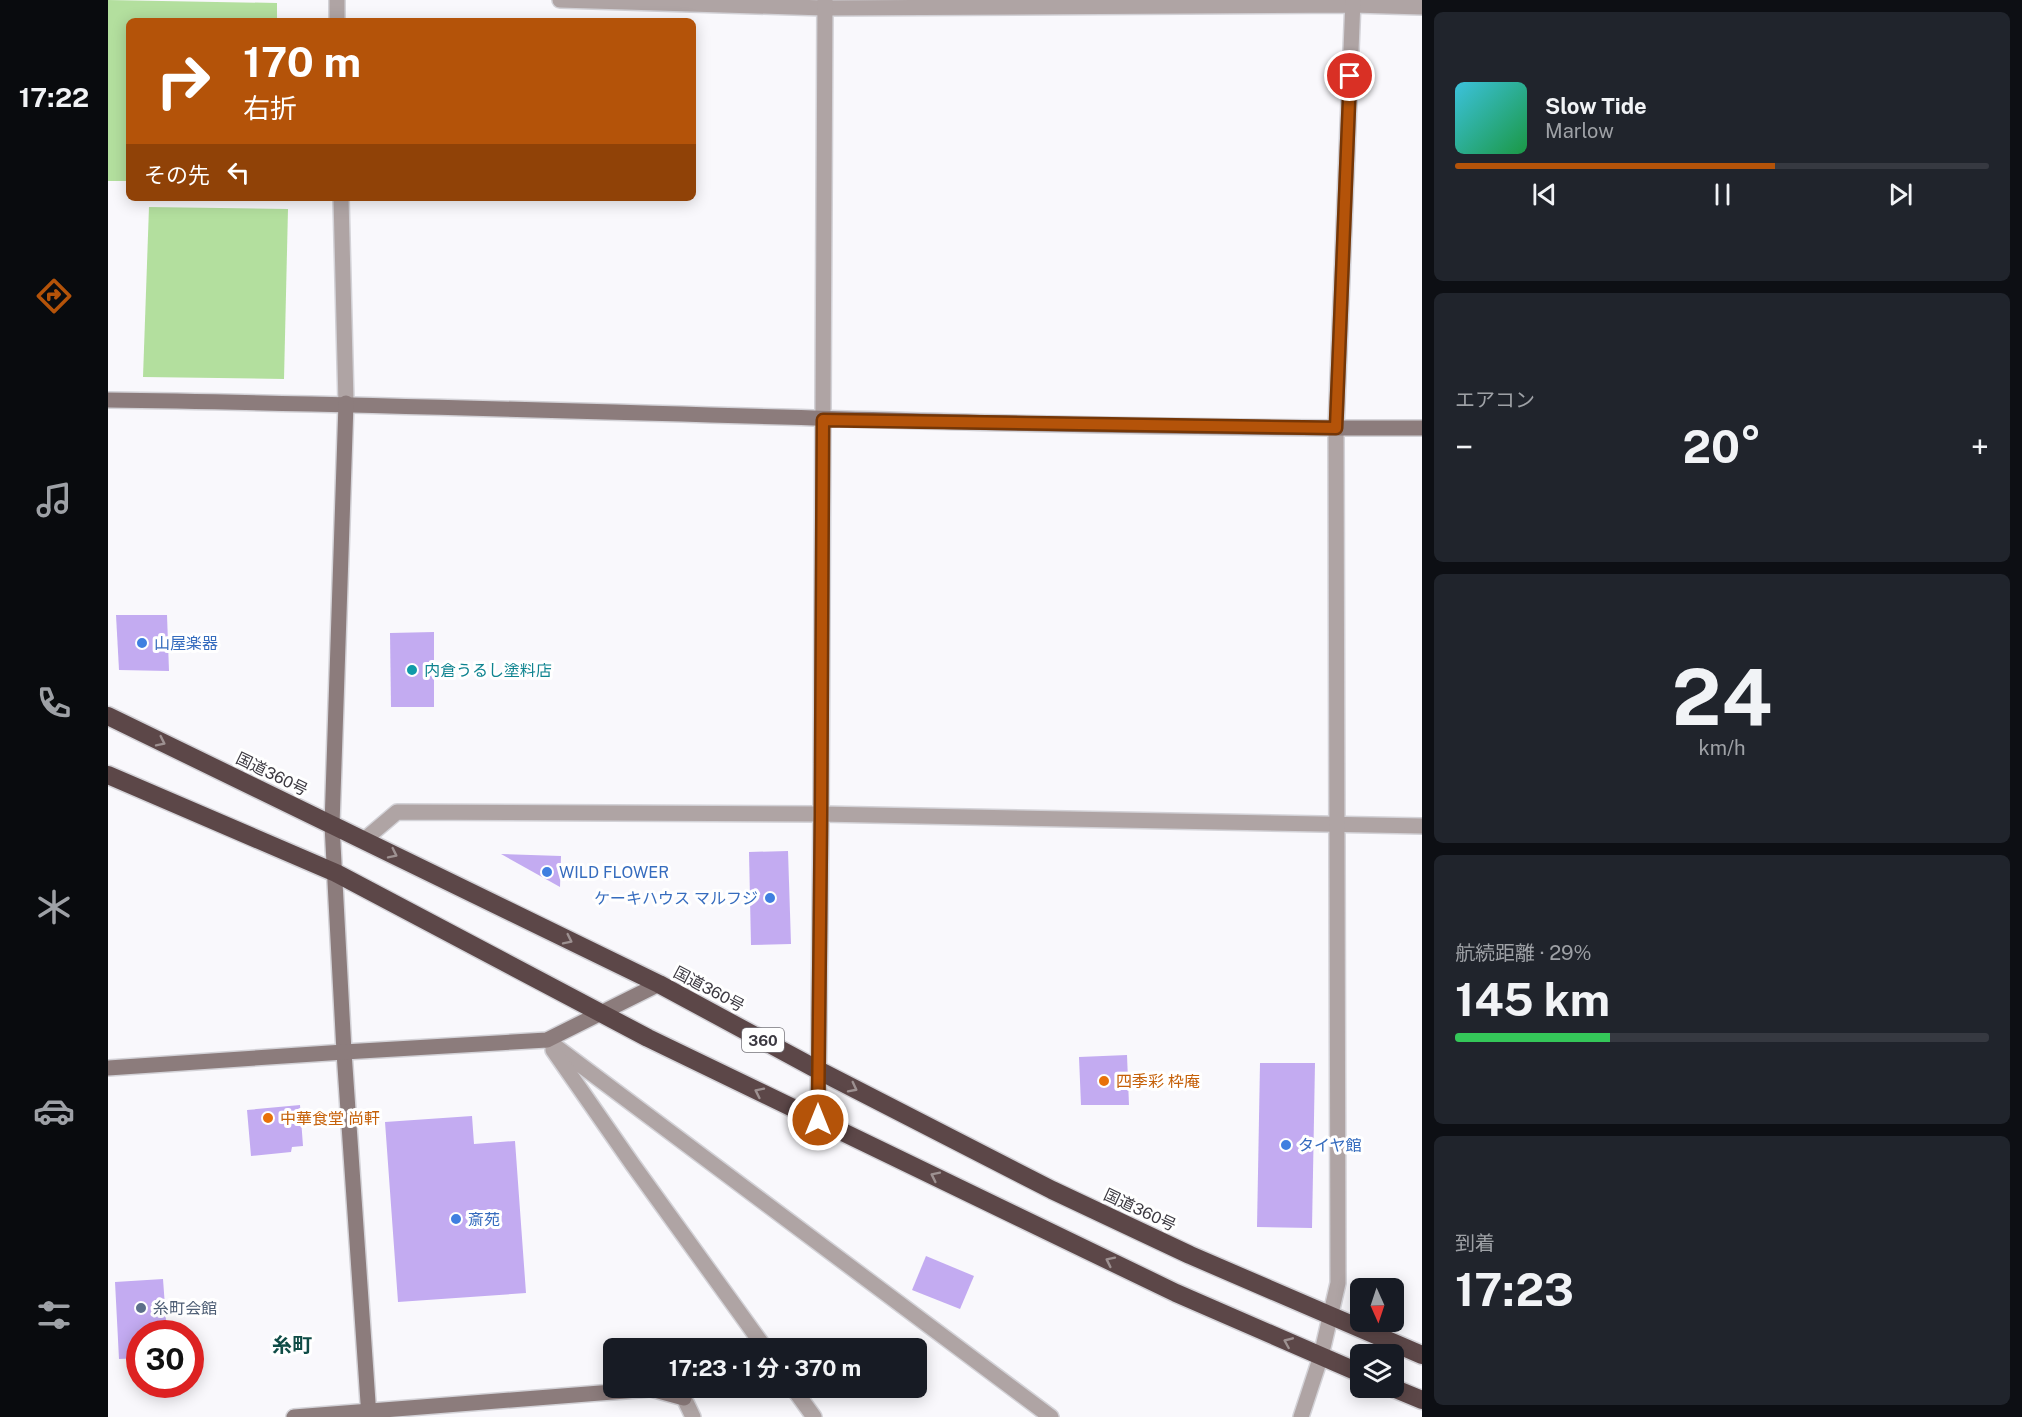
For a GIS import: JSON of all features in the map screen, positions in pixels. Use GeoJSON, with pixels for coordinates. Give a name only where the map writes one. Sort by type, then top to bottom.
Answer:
{"type":"FeatureCollection","features":[{"type":"Feature","properties":{"kind":"highway","name":"国道360号"},"geometry":{"type":"LineString","coordinates":[[108,716],[659,984],[818,1070],[1052,1190],[1190,1255],[1422,1355]]}},
{"type":"Feature","properties":{"kind":"highway"},"geometry":{"type":"LineString","coordinates":[[108,775],[336,873],[648,1038],[1176,1293],[1350,1369]]}},
{"type":"Feature","properties":{"kind":"highway"},"geometry":{"type":"LineString","coordinates":[[1404,1393],[1422,1400]]}},
{"type":"Feature","properties":{"kind":"street"},"geometry":{"type":"LineString","coordinates":[[337,0],[338,18]]}},
{"type":"Feature","properties":{"kind":"street"},"geometry":{"type":"LineString","coordinates":[[560,0],[825,4],[1353,3],[1422,7]]}},
{"type":"Feature","properties":{"kind":"street"},"geometry":{"type":"LineString","coordinates":[[1301,1417],[1321,1356],[1338,1283],[1336,428],[1353,3]]}},
{"type":"Feature","properties":{"kind":"street"},"geometry":{"type":"LineString","coordinates":[[818,1120],[825,4]]}},
{"type":"Feature","properties":{"kind":"street"},"geometry":{"type":"LineString","coordinates":[[341,201],[346,403],[332,825],[369,1414]]}},
{"type":"Feature","properties":{"kind":"street"},"geometry":{"type":"LineString","coordinates":[[108,400],[346,403],[823,420],[1422,428]]}},
{"type":"Feature","properties":{"kind":"street"},"geometry":{"type":"LineString","coordinates":[[364,840],[397,812],[821,814],[1422,826]]}},
{"type":"Feature","properties":{"kind":"street"},"geometry":{"type":"LineString","coordinates":[[108,1068],[547,1040],[659,984]]}},
{"type":"Feature","properties":{"kind":"street"},"geometry":{"type":"LineString","coordinates":[[547,1040],[758,1338]]}},
{"type":"Feature","properties":{"kind":"street"},"geometry":{"type":"LineString","coordinates":[[547,1040],[1051,1417]]}},
{"type":"Feature","properties":{"kind":"street"},"geometry":{"type":"LineString","coordinates":[[294,1417],[369,1414],[651,1389],[684,1398],[693,1417]]}},
{"type":"Feature","properties":{"kind":"street"},"geometry":{"type":"LineString","coordinates":[[800,1398],[814,1417]]}},
{"type":"Feature","properties":{"kind":"green space"},"geometry":{"type":"Polygon","coordinates":[[[108,0],[277,3],[277,18],[126,18],[126,181],[108,181],[108,0]]]}},
{"type":"Feature","properties":{"kind":"green space"},"geometry":{"type":"Polygon","coordinates":[[[149,207],[288,209],[284,379],[143,377],[149,207]]]}},
{"type":"Feature","properties":{"kind":"building","name":"山屋楽器"},"geometry":{"type":"Polygon","coordinates":[[[116,615],[167,615],[169,671],[119,670],[116,615]]]}},
{"type":"Feature","properties":{"kind":"building","name":"内倉うるし塗料店"},"geometry":{"type":"Polygon","coordinates":[[[434,632],[434,707],[391,707],[390,633],[434,632]]]}},
{"type":"Feature","properties":{"kind":"building","name":"ケーキハウス マルフジ"},"geometry":{"type":"Polygon","coordinates":[[[788,851],[791,944],[751,945],[749,852],[788,851]]]}},
{"type":"Feature","properties":{"kind":"building","name":"WILD FLOWER"},"geometry":{"type":"Polygon","coordinates":[[[501,854],[561,856],[560,887],[501,854]]]}},
{"type":"Feature","properties":{"kind":"building","name":"四季彩 枠庵"},"geometry":{"type":"Polygon","coordinates":[[[1127,1055],[1129,1105],[1081,1105],[1079,1057],[1127,1055]]]}},
{"type":"Feature","properties":{"kind":"building","name":"タイヤ館"},"geometry":{"type":"Polygon","coordinates":[[[1260,1063],[1315,1063],[1312,1228],[1257,1227],[1260,1063]]]}},
{"type":"Feature","properties":{"kind":"building"},"geometry":{"type":"Polygon","coordinates":[[[300,1105],[303,1146],[292,1147],[291,1152],[251,1156],[247,1110],[300,1105]]]}},
{"type":"Feature","properties":{"kind":"building","name":"斎苑"},"geometry":{"type":"Polygon","coordinates":[[[472,1116],[474,1144],[515,1141],[526,1293],[398,1302],[385,1122],[472,1116]]]}},
{"type":"Feature","properties":{"kind":"building"},"geometry":{"type":"Polygon","coordinates":[[[926,1256],[974,1276],[960,1309],[912,1290],[926,1256]]]}},
{"type":"Feature","properties":{"kind":"building","name":"糸町会館"},"geometry":{"type":"Polygon","coordinates":[[[163,1279],[166,1320],[126,1320],[126,1359],[119,1359],[115,1282],[163,1279]]]}},
{"type":"Feature","properties":{"kind":"place","name":"山屋楽器"},"geometry":{"type":"Point","coordinates":[142,643]}},
{"type":"Feature","properties":{"kind":"place","name":"内倉うるし塗料店"},"geometry":{"type":"Point","coordinates":[412,670]}},
{"type":"Feature","properties":{"kind":"place","name":"WILD FLOWER"},"geometry":{"type":"Point","coordinates":[547,872]}},
{"type":"Feature","properties":{"kind":"place","name":"ケーキハウス マルフジ"},"geometry":{"type":"Point","coordinates":[770,898]}},
{"type":"Feature","properties":{"kind":"place","name":"四季彩 枠庵"},"geometry":{"type":"Point","coordinates":[1104,1081]}},
{"type":"Feature","properties":{"kind":"place","name":"中華食堂 尚軒"},"geometry":{"type":"Point","coordinates":[268,1118]}},
{"type":"Feature","properties":{"kind":"place","name":"タイヤ館"},"geometry":{"type":"Point","coordinates":[1286,1145]}},
{"type":"Feature","properties":{"kind":"place","name":"斎苑"},"geometry":{"type":"Point","coordinates":[456,1219]}},
{"type":"Feature","properties":{"kind":"place","name":"糸町会館"},"geometry":{"type":"Point","coordinates":[141,1308]}},
{"type":"Feature","properties":{"kind":"district","name":"糸町"},"geometry":{"type":"Point","coordinates":[292,1345]}},
{"type":"Feature","properties":{"kind":"route"},"geometry":{"type":"LineString","coordinates":[[818,1120],[823,420],[1336,428],[1350,76]]}}]}
